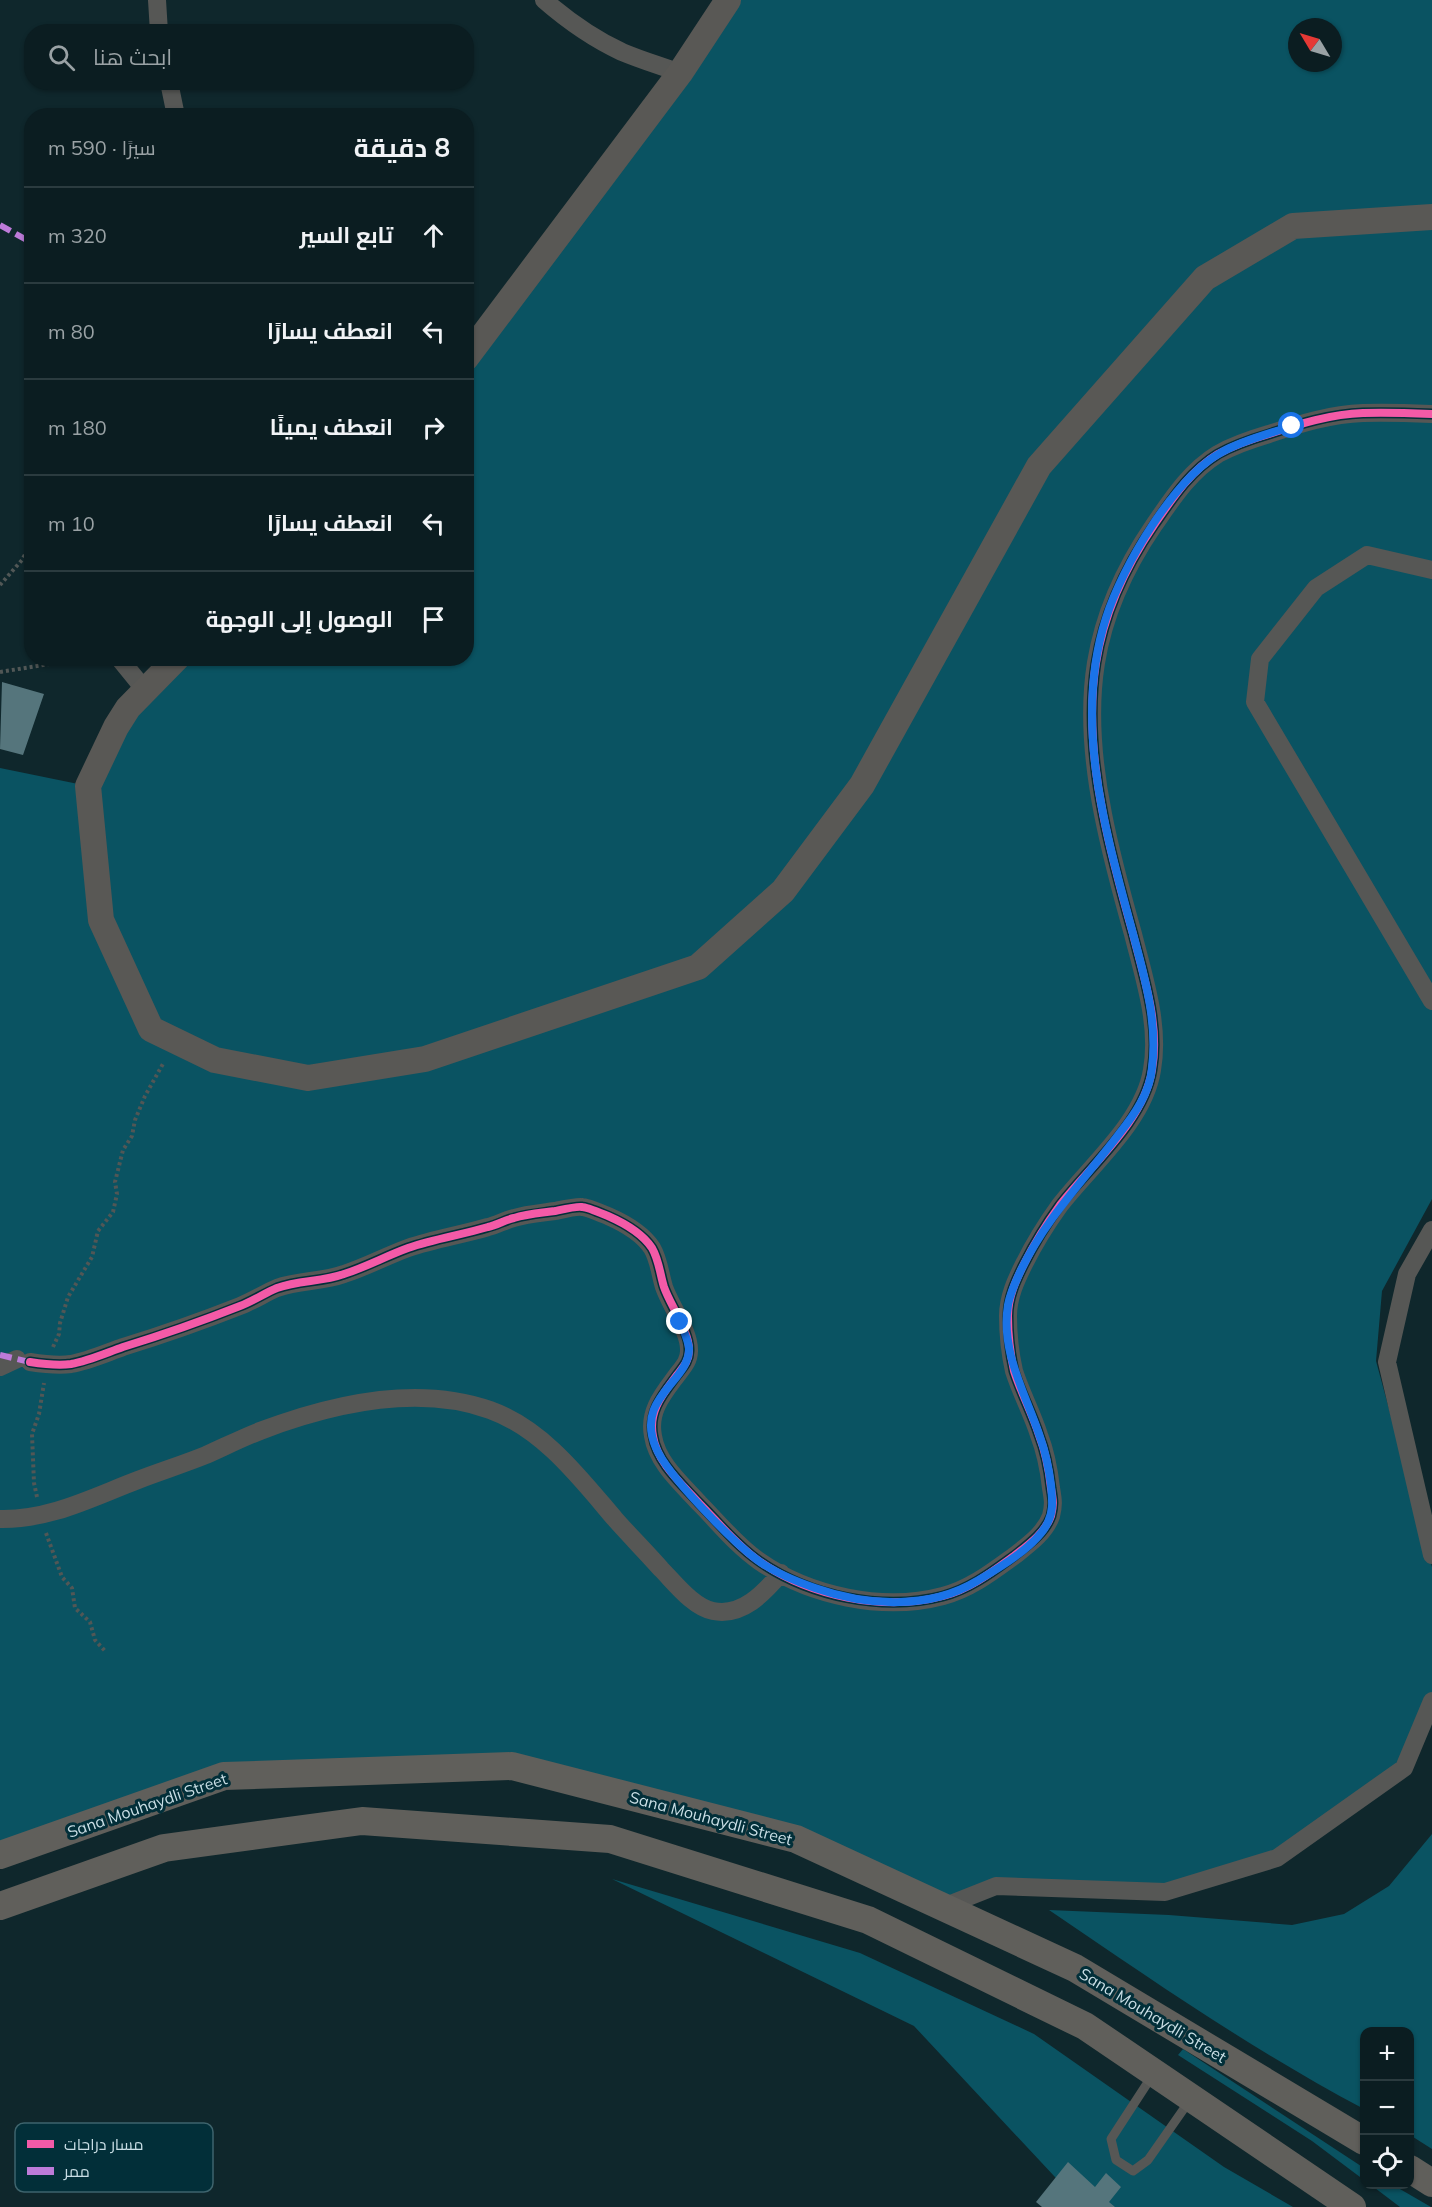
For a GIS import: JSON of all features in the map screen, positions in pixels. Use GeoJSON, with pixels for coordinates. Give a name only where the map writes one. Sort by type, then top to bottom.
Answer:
{"type":"FeatureCollection","features":[{"type":"Feature","properties":{"kind":"main road","name":"Sana Mouhaydli Street"},"geometry":{"type":"LineString","coordinates":[[0,1855],[224,1776],[512,1766],[796,1839],[1075,1968],[1360,2138]]}},
{"type":"Feature","properties":{"kind":"main road"},"geometry":{"type":"LineString","coordinates":[[0,1906],[164,1848],[362,1821],[610,1839],[868,1920],[1085,2026],[1352,2207]]}},
{"type":"Feature","properties":{"kind":"main road"},"geometry":{"type":"LineString","coordinates":[[1414,2172],[1432,2183]]}},
{"type":"Feature","properties":{"kind":"street"},"geometry":{"type":"LineString","coordinates":[[157,0],[158,24]]}},
{"type":"Feature","properties":{"kind":"street"},"geometry":{"type":"LineString","coordinates":[[544,0],[595,38],[623,52],[680,73]]}},
{"type":"Feature","properties":{"kind":"street"},"geometry":{"type":"LineString","coordinates":[[474,347],[680,73],[729,0]]}},
{"type":"Feature","properties":{"kind":"street"},"geometry":{"type":"LineString","coordinates":[[171,90],[174,108]]}},
{"type":"Feature","properties":{"kind":"street"},"geometry":{"type":"LineString","coordinates":[[169,666],[128,708],[116,727],[88,786],[101,920],[151,1029],[215,1060],[308,1078],[425,1059],[698,968],[783,891],[862,785],[1039,466],[1205,278],[1293,226],[1432,217]]}},
{"type":"Feature","properties":{"kind":"street"},"geometry":{"type":"LineString","coordinates":[[0,1367],[23,1360],[50,1365],[72,1364],[246,1304],[278,1288],[296,1282],[315,1282],[337,1277],[400,1251],[450,1235],[487,1228],[515,1218],[565,1209],[580,1207],[594,1210],[636,1231],[649,1244],[657,1257],[665,1291],[687,1339],[689,1351],[687,1361],[657,1401],[652,1416],[651,1432],[656,1448],[667,1467],[732,1537],[757,1560],[781,1573],[812,1587],[849,1598],[883,1602],[917,1601],[948,1596],[972,1584],[1036,1538],[1050,1519],[1053,1502],[1042,1440],[1014,1371],[1008,1304],[1015,1284],[1034,1246],[1057,1210],[1132,1117],[1146,1091],[1152,1072],[1152,1016],[1117,874],[1095,769],[1092,727],[1092,683],[1097,651],[1106,617],[1118,586],[1140,546],[1184,484],[1202,466],[1221,453],[1283,429],[1334,416],[1360,412],[1432,414]]}},
{"type":"Feature","properties":{"kind":"street"},"geometry":{"type":"LineString","coordinates":[[1432,570],[1367,555],[1316,588],[1260,659],[1255,702],[1432,1001]]}},
{"type":"Feature","properties":{"kind":"street"},"geometry":{"type":"LineString","coordinates":[[126,666],[145,690]]}},
{"type":"Feature","properties":{"kind":"street"},"geometry":{"type":"LineString","coordinates":[[1432,1230],[1407,1274],[1386,1362],[1432,1555]]}},
{"type":"Feature","properties":{"kind":"street"},"geometry":{"type":"LineString","coordinates":[[0,1519],[41,1515],[76,1506],[261,1431],[316,1413],[365,1402],[401,1398],[429,1399],[460,1402],[491,1410],[530,1430],[577,1475],[680,1589],[698,1604],[711,1611],[724,1612],[738,1609],[754,1601],[766,1592],[781,1573]]}},
{"type":"Feature","properties":{"kind":"street"},"geometry":{"type":"LineString","coordinates":[[943,1907],[996,1886],[1165,1892],[1277,1858],[1404,1767],[1432,1701]]}},
{"type":"Feature","properties":{"kind":"lane"},"geometry":{"type":"LineString","coordinates":[[1154,2073],[1111,2139],[1116,2160],[1133,2171],[1148,2160],[1191,2098]]}},
{"type":"Feature","properties":{"kind":"path"},"geometry":{"type":"LineString","coordinates":[[0,585],[24,556]]}},
{"type":"Feature","properties":{"kind":"path"},"geometry":{"type":"LineString","coordinates":[[0,672],[37,666]]}},
{"type":"Feature","properties":{"kind":"path"},"geometry":{"type":"LineString","coordinates":[[106,1652],[95,1640],[90,1622],[75,1608],[72,1588],[62,1577],[50,1547],[34,1483],[32,1434],[39,1414],[43,1384],[59,1334],[60,1323],[69,1298],[92,1257],[98,1231],[113,1212],[117,1194],[115,1182],[123,1150],[132,1136],[135,1120],[145,1096],[164,1062]]}},
{"type":"Feature","properties":{"kind":"shaded area"},"geometry":{"type":"Polygon","coordinates":[[[728,0],[1432,0],[1432,1199],[1382,1291],[1376,1361],[1432,1567],[1432,1701],[1404,1768],[1277,1858],[1165,1892],[996,1886],[943,1907],[758,1829],[512,1766],[224,1776],[0,1855],[0,768],[88,786],[172,666],[474,666],[474,348],[728,0]]]}},
{"type":"Feature","properties":{"kind":"shaded area"},"geometry":{"type":"Polygon","coordinates":[[[1432,1834],[1432,2149],[1414,2138],[1414,2027],[1360,2027],[1360,2107],[1243,2039],[1049,1910],[1169,1915],[1292,1925],[1344,1914],[1389,1886],[1432,1834]]]}},
{"type":"Feature","properties":{"kind":"shaded area"},"geometry":{"type":"Polygon","coordinates":[[[612,1879],[860,1953],[1034,2034],[1224,2167],[1293,2207],[1083,2207],[914,2026],[612,1879]]]}},
{"type":"Feature","properties":{"kind":"shaded area"},"geometry":{"type":"Polygon","coordinates":[[[1183,2049],[1360,2165],[1360,2177],[1312,2141],[1178,2055],[1183,2049]]]}},
{"type":"Feature","properties":{"kind":"shaded area"},"geometry":{"type":"Polygon","coordinates":[[[1376,2189],[1400,2189],[1431,2207],[1400,2207],[1376,2189]]]}},
{"type":"Feature","properties":{"kind":"building"},"geometry":{"type":"Polygon","coordinates":[[[2,682],[44,694],[23,755],[0,749],[2,682]]]}},
{"type":"Feature","properties":{"kind":"building"},"geometry":{"type":"Polygon","coordinates":[[[1068,2162],[1095,2187],[1106,2173],[1121,2187],[1109,2202],[1115,2207],[1042,2207],[1036,2202],[1068,2162]]]}},
{"type":"Feature","properties":{"kind":"marked path"},"geometry":{"type":"LineString","coordinates":[[0,225],[24,238]]}},
{"type":"Feature","properties":{"kind":"marked path"},"geometry":{"type":"LineString","coordinates":[[0,1355],[30,1362]]}},
{"type":"Feature","properties":{"kind":"cycle path"},"geometry":{"type":"LineString","coordinates":[[30,1362],[61,1365],[84,1361],[211,1317],[285,1285],[336,1277],[408,1248],[507,1220],[584,1207],[608,1216],[632,1229],[652,1248],[664,1287],[683,1327],[689,1351],[685,1364],[662,1396],[655,1411],[652,1427],[655,1446],[671,1472],[743,1548],[759,1561],[800,1583],[823,1592],[872,1601],[920,1601],[943,1596],[962,1589],[989,1574],[1025,1548],[1040,1533],[1051,1516],[1053,1505],[1044,1448],[1014,1371],[1008,1316],[1013,1289],[1032,1249],[1055,1212],[1128,1125],[1147,1089],[1152,1070],[1154,1036],[1150,1002],[1106,829],[1096,774],[1092,699],[1103,629],[1132,560],[1154,525],[1190,477],[1218,454],[1256,438],[1327,417],[1372,413],[1432,414]]}},
{"type":"Feature","properties":{"kind":"route"},"geometry":{"type":"LineString","coordinates":[[680,1322],[689,1351],[687,1361],[657,1401],[652,1416],[651,1432],[656,1448],[667,1467],[688,1491],[757,1560],[801,1583],[849,1598],[883,1602],[917,1601],[948,1596],[972,1584],[1029,1544],[1042,1531],[1050,1519],[1053,1502],[1047,1461],[1042,1440],[1014,1371],[1008,1304],[1028,1255],[1057,1210],[1132,1117],[1146,1091],[1152,1072],[1154,1047],[1152,1016],[1144,978],[1117,874],[1095,769],[1092,683],[1097,651],[1106,617],[1118,586],[1140,546],[1184,484],[1202,466],[1221,453],[1292,426]]}}]}
